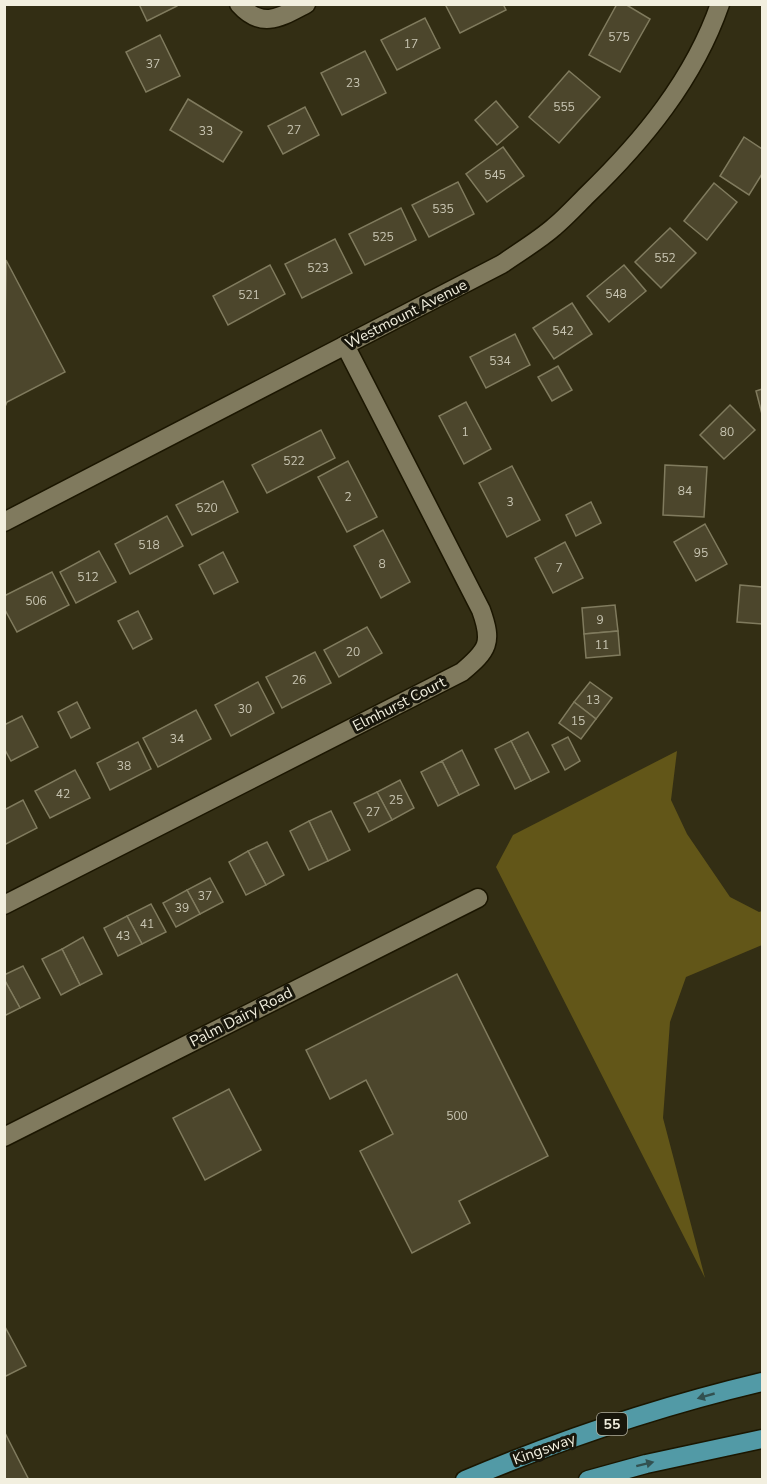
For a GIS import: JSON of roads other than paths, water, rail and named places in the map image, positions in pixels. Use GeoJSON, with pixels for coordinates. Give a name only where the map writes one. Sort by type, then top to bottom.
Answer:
{"type":"FeatureCollection","features":[{"type":"Feature","properties":{"kind":"main road","name":"Kingsway"},"geometry":{"type":"LineString","coordinates":[[465,1479],[615,1422],[714,1393],[762,1382]]}},
{"type":"Feature","properties":{"kind":"main road"},"geometry":{"type":"LineString","coordinates":[[588,1479],[762,1439]]}},
{"type":"Feature","properties":{"kind":"street"},"geometry":{"type":"LineString","coordinates":[[239,4],[248,14],[261,20],[274,19],[306,4]]}},
{"type":"Feature","properties":{"kind":"street","name":"Westmount Avenue"},"geometry":{"type":"LineString","coordinates":[[4,522],[502,264],[554,227],[638,143],[693,64],[720,4]]}},
{"type":"Feature","properties":{"kind":"street","name":"Elmhurst Court"},"geometry":{"type":"LineString","coordinates":[[4,905],[462,672],[483,654],[489,631],[481,610],[345,345]]}},
{"type":"Feature","properties":{"kind":"street","name":"Palm Dairy Road"},"geometry":{"type":"LineString","coordinates":[[4,1137],[478,898]]}}]}
